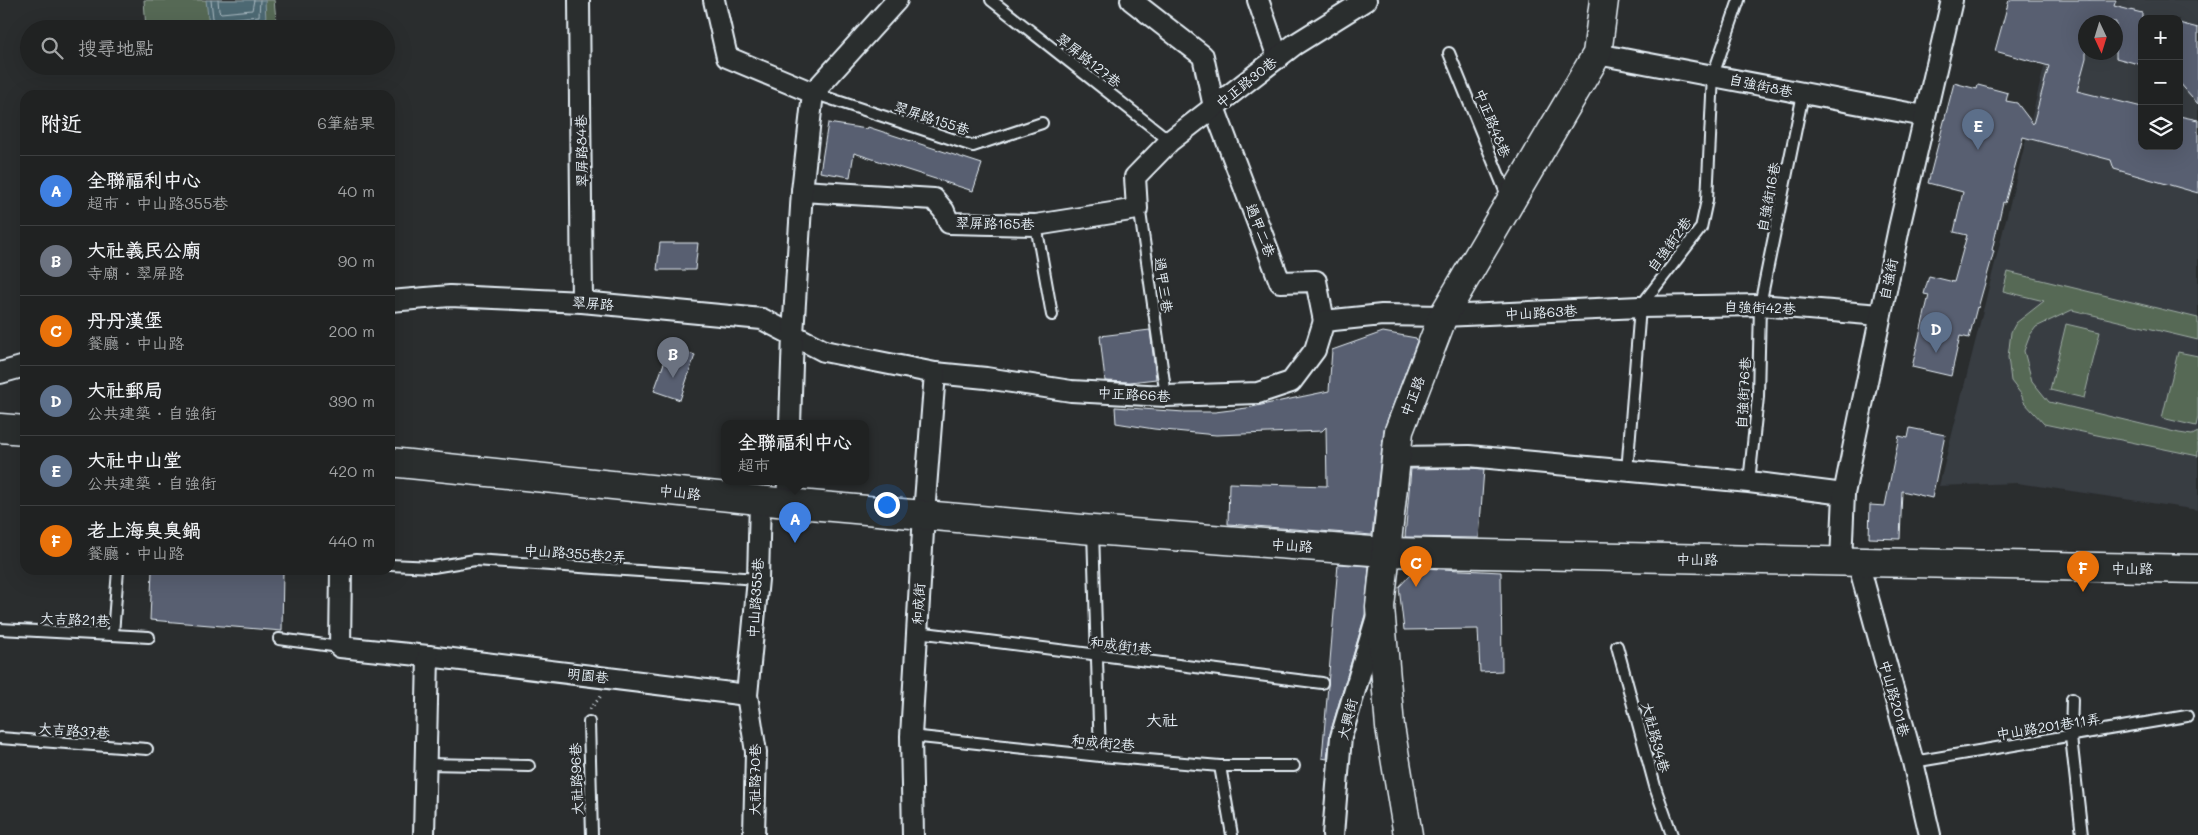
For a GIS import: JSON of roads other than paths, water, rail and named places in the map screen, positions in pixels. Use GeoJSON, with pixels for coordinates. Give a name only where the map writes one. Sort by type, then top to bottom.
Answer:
{"type":"FeatureCollection","features":[{"type":"Feature","properties":{"kind":"main road","name":"中正路"},"geometry":{"type":"LineString","coordinates":[[1408,835],[1390,727],[1380,606],[1398,431],[1443,316],[1597,54],[1604,0]]}},
{"type":"Feature","properties":{"kind":"main road"},"geometry":{"type":"LineString","coordinates":[[0,428],[20,430]]}},
{"type":"Feature","properties":{"kind":"main road","name":"中山路"},"geometry":{"type":"LineString","coordinates":[[395,463],[760,500],[788,492],[924,514],[1093,530],[1385,552],[2198,569]]}},
{"type":"Feature","properties":{"kind":"street","name":"翠屏路84巷"},"geometry":{"type":"LineString","coordinates":[[579,0],[582,302]]}},
{"type":"Feature","properties":{"kind":"street"},"geometry":{"type":"LineString","coordinates":[[714,0],[727,57],[813,93]]}},
{"type":"Feature","properties":{"kind":"street"},"geometry":{"type":"LineString","coordinates":[[790,420],[793,334],[797,297],[802,191],[813,93],[897,0]]}},
{"type":"Feature","properties":{"kind":"street"},"geometry":{"type":"LineString","coordinates":[[1131,0],[1203,56],[1214,107]]}},
{"type":"Feature","properties":{"kind":"street"},"geometry":{"type":"LineString","coordinates":[[1258,0],[1278,58]]}},
{"type":"Feature","properties":{"kind":"street","name":"自強街"},"geometry":{"type":"LineString","coordinates":[[1850,562],[1844,494],[1880,315],[1952,0]]}},
{"type":"Feature","properties":{"kind":"street","name":"中正路30巷"},"geometry":{"type":"LineString","coordinates":[[1135,177],[1170,141],[1294,45],[1362,1]]}},
{"type":"Feature","properties":{"kind":"street","name":"自強街8巷"},"geometry":{"type":"LineString","coordinates":[[1597,54],[1924,116]]}},
{"type":"Feature","properties":{"kind":"street","name":"過甲二巷"},"geometry":{"type":"LineString","coordinates":[[1214,107],[1280,282],[1316,282],[1324,321]]}},
{"type":"Feature","properties":{"kind":"street","name":"翠屏路165巷"},"geometry":{"type":"LineString","coordinates":[[802,191],[934,199],[944,211],[949,223],[1036,224],[1137,209],[1135,177]]}},
{"type":"Feature","properties":{"kind":"street","name":"翠屏路"},"geometry":{"type":"LineString","coordinates":[[395,301],[450,296],[582,302],[762,319],[793,334]]}},
{"type":"Feature","properties":{"kind":"street","name":"自強街42巷"},"geometry":{"type":"LineString","coordinates":[[1640,306],[1760,305],[1880,315]]}},
{"type":"Feature","properties":{"kind":"street","name":"中山路63巷"},"geometry":{"type":"LineString","coordinates":[[1443,316],[1640,306]]}},
{"type":"Feature","properties":{"kind":"street"},"geometry":{"type":"LineString","coordinates":[[1324,321],[1382,315],[1443,316]]}},
{"type":"Feature","properties":{"kind":"street","name":"中正路66巷"},"geometry":{"type":"LineString","coordinates":[[793,334],[824,351],[935,373],[986,378],[1071,391],[1166,396],[1258,393],[1291,382],[1315,350],[1324,321]]}},
{"type":"Feature","properties":{"kind":"street"},"geometry":{"type":"LineString","coordinates":[[0,373],[20,367]]}},
{"type":"Feature","properties":{"kind":"street","name":"和成街"},"geometry":{"type":"LineString","coordinates":[[912,835],[911,736],[924,514],[935,373]]}},
{"type":"Feature","properties":{"kind":"street"},"geometry":{"type":"LineString","coordinates":[[1396,456],[1469,456],[1749,482],[1844,494]]}},
{"type":"Feature","properties":{"kind":"street","name":"中山路355巷"},"geometry":{"type":"LineString","coordinates":[[747,695],[758,579],[760,500]]}},
{"type":"Feature","properties":{"kind":"street","name":"中山路201巷"},"geometry":{"type":"LineString","coordinates":[[1850,562],[1913,762],[1930,835]]}},
{"type":"Feature","properties":{"kind":"street"},"geometry":{"type":"LineString","coordinates":[[340,647],[341,575]]}},
{"type":"Feature","properties":{"kind":"street","name":"大興街"},"geometry":{"type":"LineString","coordinates":[[1333,835],[1341,737],[1380,606]]}},
{"type":"Feature","properties":{"kind":"street","name":"明園巷"},"geometry":{"type":"LineString","coordinates":[[340,647],[747,695]]}},
{"type":"Feature","properties":{"kind":"street"},"geometry":{"type":"LineString","coordinates":[[424,835],[428,656]]}},
{"type":"Feature","properties":{"kind":"street","name":"大社路70巷"},"geometry":{"type":"LineString","coordinates":[[747,695],[756,752],[754,835]]}},
{"type":"Feature","properties":{"kind":"lane","name":"翠屏路127巷"},"geometry":{"type":"LineString","coordinates":[[991,0],[1170,141]]}},
{"type":"Feature","properties":{"kind":"lane","name":"自強街2巷"},"geometry":{"type":"LineString","coordinates":[[1640,306],[1701,228],[1707,200],[1713,75],[1739,0]]}},
{"type":"Feature","properties":{"kind":"lane","name":"中正路48巷"},"geometry":{"type":"LineString","coordinates":[[1450,53],[1510,204]]}},
{"type":"Feature","properties":{"kind":"lane","name":"翠屏路155巷"},"geometry":{"type":"LineString","coordinates":[[813,93],[973,146],[1042,123]]}},
{"type":"Feature","properties":{"kind":"lane","name":"自強街16巷"},"geometry":{"type":"LineString","coordinates":[[1760,305],[1803,94]]}},
{"type":"Feature","properties":{"kind":"lane","name":"過甲三巷"},"geometry":{"type":"LineString","coordinates":[[1135,177],[1166,396]]}},
{"type":"Feature","properties":{"kind":"lane"},"geometry":{"type":"LineString","coordinates":[[1036,224],[1052,315]]}},
{"type":"Feature","properties":{"kind":"lane","name":"自強街76巷"},"geometry":{"type":"LineString","coordinates":[[1749,482],[1758,397],[1760,305]]}},
{"type":"Feature","properties":{"kind":"lane"},"geometry":{"type":"LineString","coordinates":[[1627,472],[1640,306]]}},
{"type":"Feature","properties":{"kind":"lane"},"geometry":{"type":"LineString","coordinates":[[1093,530],[1100,756]]}},
{"type":"Feature","properties":{"kind":"lane","name":"中山路355巷2弄"},"geometry":{"type":"LineString","coordinates":[[395,565],[433,566],[476,560],[758,579]]}},
{"type":"Feature","properties":{"kind":"lane"},"geometry":{"type":"LineString","coordinates":[[113,634],[118,575]]}},
{"type":"Feature","properties":{"kind":"lane","name":"大吉路21巷"},"geometry":{"type":"LineString","coordinates":[[0,629],[149,637]]}},
{"type":"Feature","properties":{"kind":"lane","name":"和成街1巷"},"geometry":{"type":"LineString","coordinates":[[917,632],[1322,683]]}},
{"type":"Feature","properties":{"kind":"lane"},"geometry":{"type":"LineString","coordinates":[[279,639],[340,647]]}},
{"type":"Feature","properties":{"kind":"lane","name":"大社路34巷"},"geometry":{"type":"LineString","coordinates":[[1617,646],[1656,790],[1672,835]]}},
{"type":"Feature","properties":{"kind":"lane"},"geometry":{"type":"LineString","coordinates":[[2072,699],[2071,737],[2082,835]]}},
{"type":"Feature","properties":{"kind":"lane","name":"中山路201巷11弄"},"geometry":{"type":"LineString","coordinates":[[1913,762],[2071,737],[2187,716]]}},
{"type":"Feature","properties":{"kind":"lane","name":"大社路96巷"},"geometry":{"type":"LineString","coordinates":[[589,722],[592,835]]}},
{"type":"Feature","properties":{"kind":"lane","name":"和成街2巷"},"geometry":{"type":"LineString","coordinates":[[911,736],[1100,756],[1220,766],[1294,766]]}},
{"type":"Feature","properties":{"kind":"lane","name":"大吉路37巷"},"geometry":{"type":"LineString","coordinates":[[0,738],[147,749]]}},
{"type":"Feature","properties":{"kind":"lane"},"geometry":{"type":"LineString","coordinates":[[426,764],[529,766]]}},
{"type":"Feature","properties":{"kind":"lane"},"geometry":{"type":"LineString","coordinates":[[1220,766],[1232,835]]}},
{"type":"Feature","properties":{"kind":"water"},"geometry":{"type":"Polygon","coordinates":[[[206,0],[265,0],[266,20],[208,20],[206,0]]]}},
{"type":"Feature","properties":{"kind":"place","name":"大社中山堂"},"geometry":{"type":"Point","coordinates":[1978,150]}},
{"type":"Feature","properties":{"kind":"place","name":"大社郵局"},"geometry":{"type":"Point","coordinates":[1936,353]}},
{"type":"Feature","properties":{"kind":"place","name":"大社義民公廟"},"geometry":{"type":"Point","coordinates":[673,378]}},
{"type":"Feature","properties":{"kind":"place","name":"全聯福利中心"},"geometry":{"type":"Point","coordinates":[795,543]}},
{"type":"Feature","properties":{"kind":"place","name":"丹丹漢堡"},"geometry":{"type":"Point","coordinates":[1416,587]}},
{"type":"Feature","properties":{"kind":"place","name":"老上海臭臭鍋"},"geometry":{"type":"Point","coordinates":[2083,592]}},
{"type":"Feature","properties":{"kind":"district","name":"大社"},"geometry":{"type":"Point","coordinates":[1162,719]}}]}
